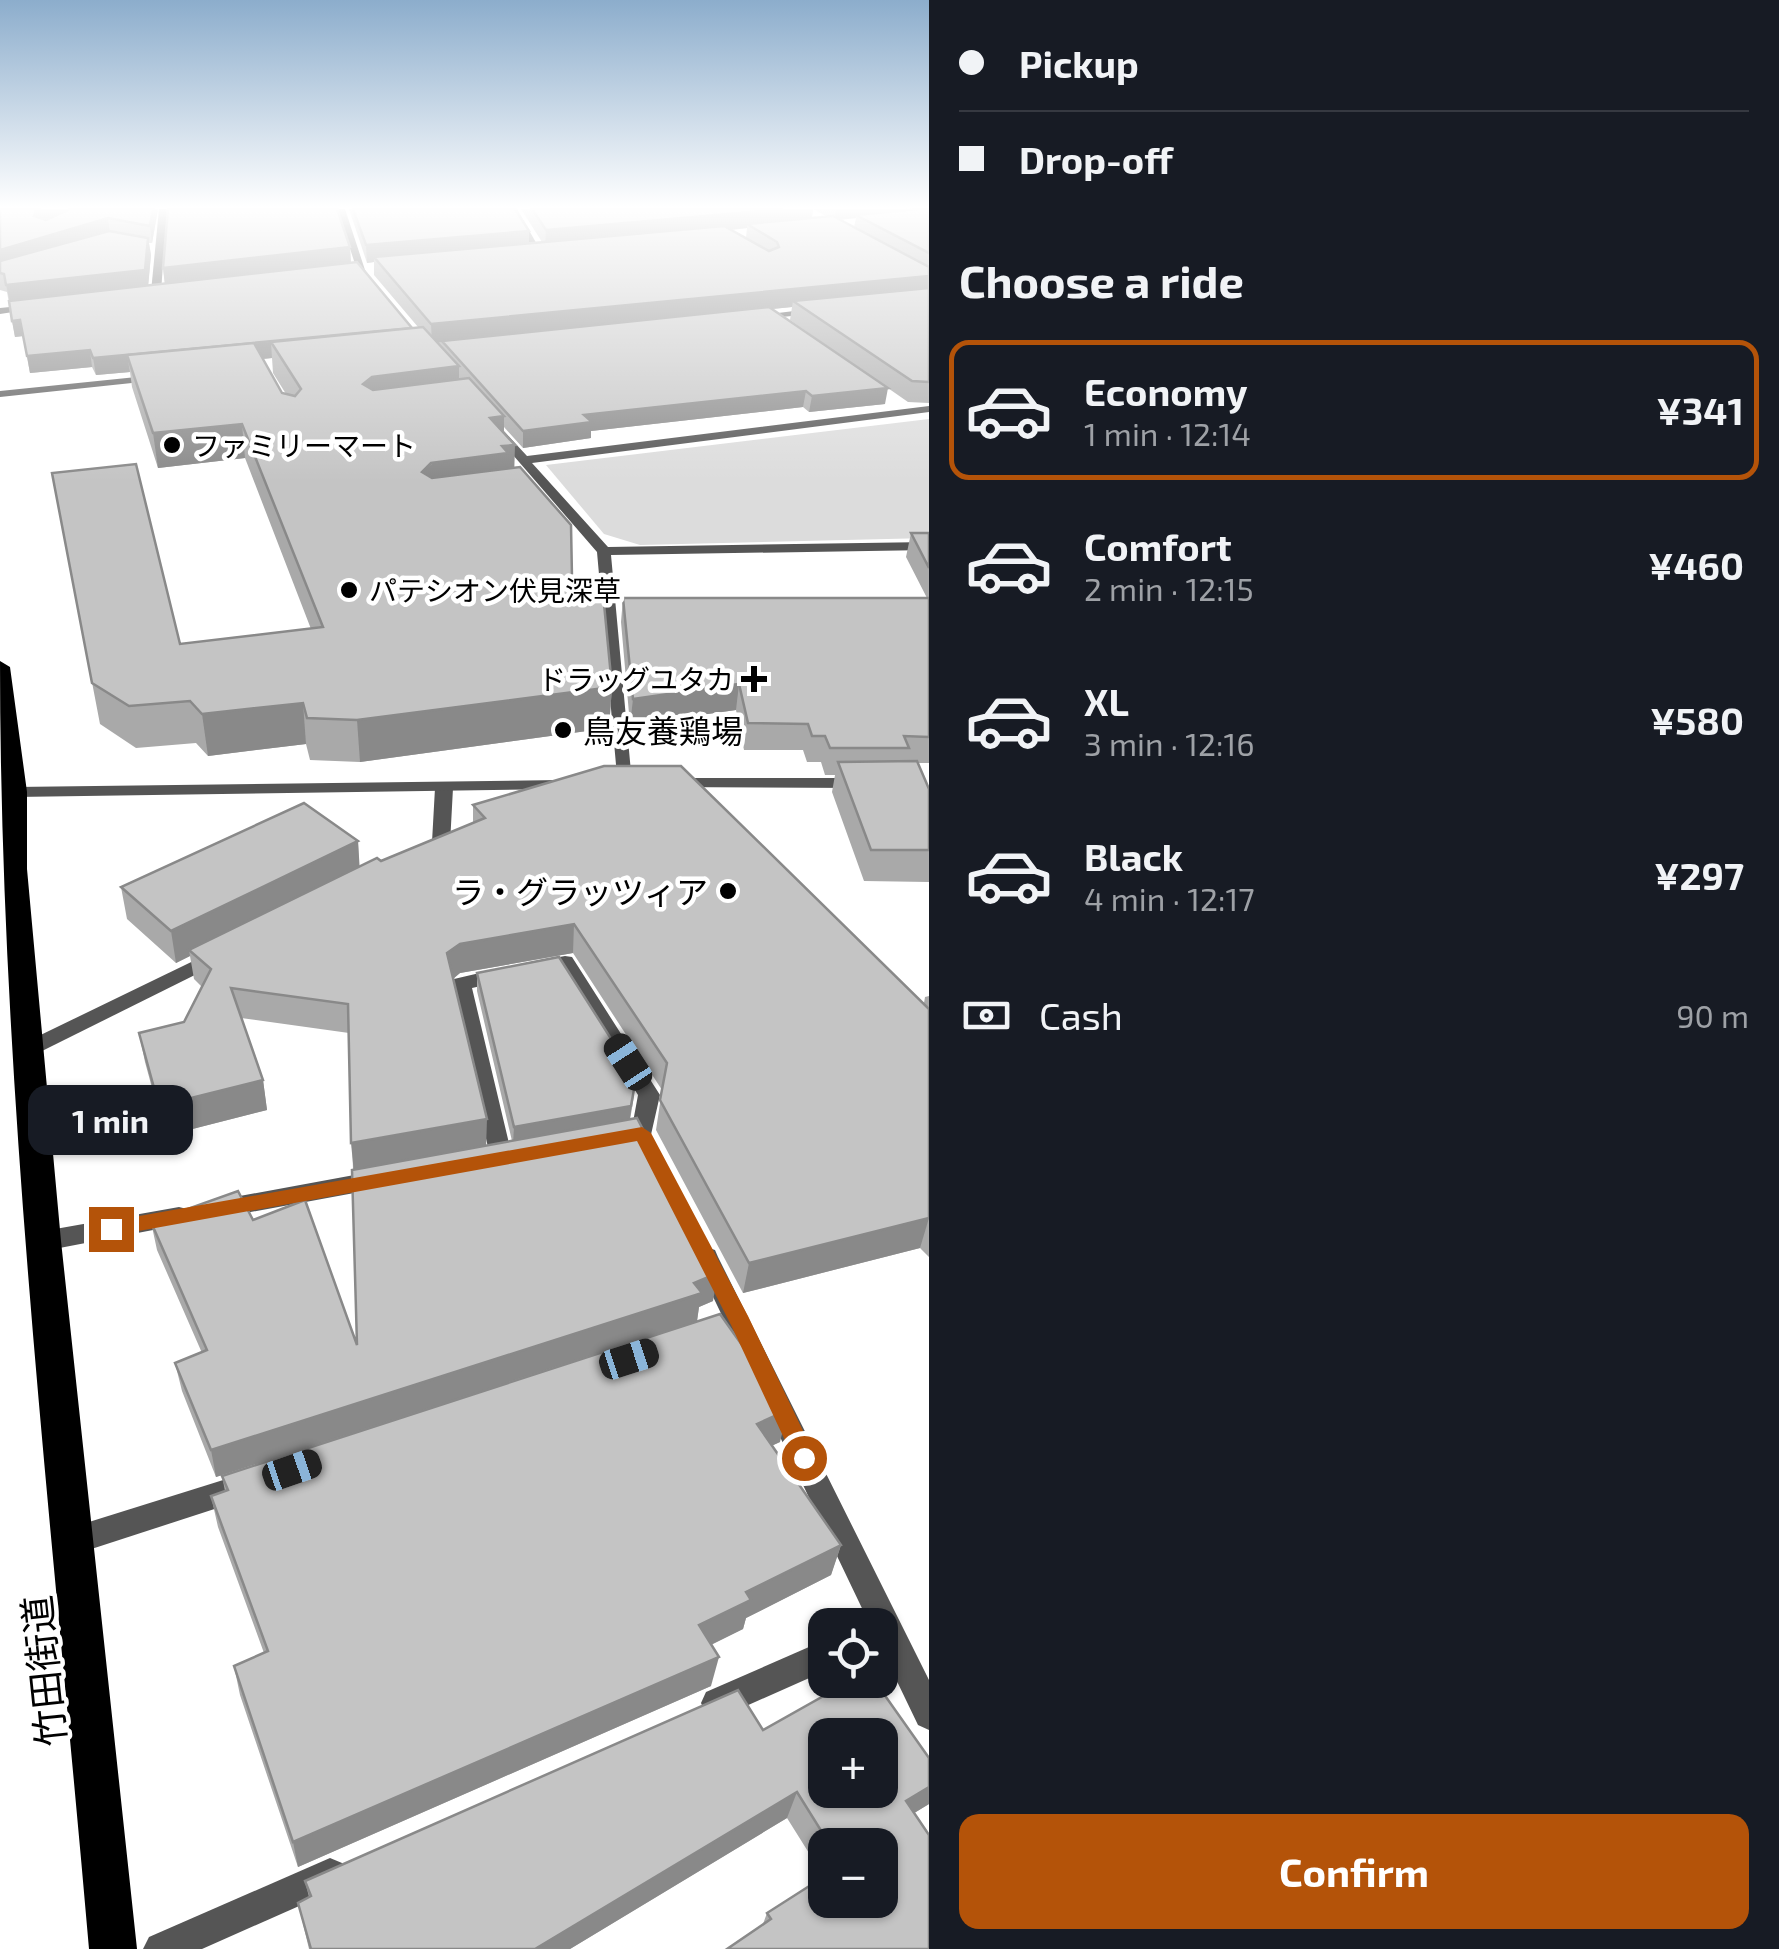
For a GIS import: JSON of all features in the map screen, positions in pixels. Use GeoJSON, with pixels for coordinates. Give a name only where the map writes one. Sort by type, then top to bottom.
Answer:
{"type":"FeatureCollection","features":[{"type":"Feature","properties":{"kind":"highway","name":"竹田街道"},"geometry":{"type":"LineString","coordinates":[[0,667],[2,725],[14,792],[14,869],[44,1241],[113,1949]]}},
{"type":"Feature","properties":{"kind":"street"},"geometry":{"type":"LineString","coordinates":[[0,311],[40,306]]}},
{"type":"Feature","properties":{"kind":"street"},"geometry":{"type":"LineString","coordinates":[[732,319],[830,309]]}},
{"type":"Feature","properties":{"kind":"street"},"geometry":{"type":"LineString","coordinates":[[770,316],[785,326]]}},
{"type":"Feature","properties":{"kind":"street"},"geometry":{"type":"LineString","coordinates":[[0,394],[168,377]]}},
{"type":"Feature","properties":{"kind":"street"},"geometry":{"type":"LineString","coordinates":[[892,400],[908,411]]}},
{"type":"Feature","properties":{"kind":"street"},"geometry":{"type":"LineString","coordinates":[[525,460],[929,409]]}},
{"type":"Feature","properties":{"kind":"street"},"geometry":{"type":"LineString","coordinates":[[485,418],[604,551],[606,784]]}},
{"type":"Feature","properties":{"kind":"street"},"geometry":{"type":"LineString","coordinates":[[528,493],[548,490]]}},
{"type":"Feature","properties":{"kind":"street"},"geometry":{"type":"LineString","coordinates":[[604,551],[929,546]]}},
{"type":"Feature","properties":{"kind":"street"},"geometry":{"type":"LineString","coordinates":[[14,792],[103,788],[872,783]]}},
{"type":"Feature","properties":{"kind":"street"},"geometry":{"type":"LineString","coordinates":[[406,862],[441,844],[444,788]]}},
{"type":"Feature","properties":{"kind":"street"},"geometry":{"type":"LineString","coordinates":[[30,1049],[230,950]]}},
{"type":"Feature","properties":{"kind":"street"},"geometry":{"type":"LineString","coordinates":[[501,1157],[461,984],[565,962],[650,1095],[639,1140]]}},
{"type":"Feature","properties":{"kind":"street"},"geometry":{"type":"LineString","coordinates":[[44,1241],[407,1174]]}},
{"type":"Feature","properties":{"kind":"street"},"geometry":{"type":"LineString","coordinates":[[696,1236],[741,1322],[872,1608]]}},
{"type":"Feature","properties":{"kind":"street"},"geometry":{"type":"LineString","coordinates":[[704,1334],[741,1322]]}},
{"type":"Feature","properties":{"kind":"street"},"geometry":{"type":"LineString","coordinates":[[73,1541],[255,1483]]}},
{"type":"Feature","properties":{"kind":"street"},"geometry":{"type":"LineString","coordinates":[[898,1659],[929,1714]]}},
{"type":"Feature","properties":{"kind":"street"},"geometry":{"type":"LineString","coordinates":[[682,1719],[808,1663]]}},
{"type":"Feature","properties":{"kind":"street"},"geometry":{"type":"LineString","coordinates":[[161,1949],[362,1861]]}},
{"type":"Feature","properties":{"kind":"shaded area"},"geometry":{"type":"Polygon","coordinates":[[[929,419],[929,538],[640,545],[604,534],[546,465],[929,419]]]}},
{"type":"Feature","properties":{"kind":"building"},"geometry":{"type":"Polygon","coordinates":[[[389,300],[412,328],[93,358],[90,350],[27,356],[20,320],[12,321],[9,301],[389,300]]]}},
{"type":"Feature","properties":{"kind":"building"},"geometry":{"type":"Polygon","coordinates":[[[411,300],[680,300],[431,324],[411,300]]]}},
{"type":"Feature","properties":{"kind":"building"},"geometry":{"type":"Polygon","coordinates":[[[929,300],[929,382],[912,381],[793,301],[929,300]]]}},
{"type":"Feature","properties":{"kind":"building"},"geometry":{"type":"Polygon","coordinates":[[[769,307],[888,388],[812,396],[806,391],[584,415],[592,422],[523,431],[442,341],[769,307]]]}},
{"type":"Feature","properties":{"kind":"building"},"geometry":{"type":"Polygon","coordinates":[[[423,327],[459,366],[372,377],[363,384],[373,390],[469,378],[504,416],[490,418],[515,445],[502,446],[508,453],[431,463],[422,472],[432,478],[520,467],[571,525],[572,577],[585,577],[585,583],[602,583],[612,687],[357,720],[307,718],[303,703],[202,714],[190,701],[129,706],[92,683],[52,473],[136,464],[180,644],[323,627],[242,424],[153,433],[127,355],[254,343],[282,393],[295,396],[301,389],[271,342],[423,327]]]}},
{"type":"Feature","properties":{"kind":"building"},"geometry":{"type":"Polygon","coordinates":[[[911,533],[929,533],[929,568],[911,533]]]}},
{"type":"Feature","properties":{"kind":"building"},"geometry":{"type":"Polygon","coordinates":[[[623,598],[929,598],[929,737],[904,736],[909,748],[830,748],[825,736],[812,736],[808,724],[748,723],[739,684],[633,699],[623,598]]]}},
{"type":"Feature","properties":{"kind":"building"},"geometry":{"type":"Polygon","coordinates":[[[917,761],[929,789],[929,850],[871,850],[838,762],[917,761]]]}},
{"type":"Feature","properties":{"kind":"building"},"geometry":{"type":"Polygon","coordinates":[[[604,766],[681,766],[929,1009],[929,1218],[749,1263],[660,1100],[667,1063],[574,924],[460,944],[447,953],[487,1119],[351,1143],[348,1004],[231,988],[263,1080],[159,1106],[139,1033],[184,1022],[211,969],[189,950],[377,858],[381,861],[485,818],[473,805],[604,766]]]}},
{"type":"Feature","properties":{"kind":"building"},"geometry":{"type":"Polygon","coordinates":[[[304,803],[358,841],[171,931],[121,887],[304,803]]]}},
{"type":"Feature","properties":{"kind":"building"},"geometry":{"type":"Polygon","coordinates":[[[559,957],[636,1078],[631,1106],[514,1127],[477,973],[559,957]]]}},
{"type":"Feature","properties":{"kind":"building"},"geometry":{"type":"Polygon","coordinates":[[[637,1118],[718,1273],[694,1283],[702,1293],[211,1450],[175,1363],[207,1350],[151,1222],[238,1191],[253,1220],[305,1200],[357,1345],[352,1170],[637,1118]]]}},
{"type":"Feature","properties":{"kind":"building"},"geometry":{"type":"Polygon","coordinates":[[[720,1314],[788,1410],[757,1424],[841,1545],[746,1592],[751,1600],[699,1625],[719,1657],[293,1842],[234,1666],[268,1651],[211,1496],[228,1490],[222,1476],[720,1314]]]}},
{"type":"Feature","properties":{"kind":"building"},"geometry":{"type":"Polygon","coordinates":[[[738,1690],[763,1730],[820,1698],[887,1698],[929,1758],[929,1787],[906,1801],[929,1835],[929,1949],[727,1949],[771,1919],[767,1913],[808,1887],[808,1918],[898,1918],[898,1828],[819,1828],[797,1792],[535,1949],[311,1949],[298,1903],[311,1896],[305,1881],[738,1690]]]}},
{"type":"Feature","properties":{"kind":"place","name":"ファミリーマート"},"geometry":{"type":"Point","coordinates":[172,445]}},
{"type":"Feature","properties":{"kind":"place","name":"パテシオン伏見深草"},"geometry":{"type":"Point","coordinates":[349,590]}},
{"type":"Feature","properties":{"kind":"place","name":"ドラッグユタカ"},"geometry":{"type":"Point","coordinates":[754,679]}},
{"type":"Feature","properties":{"kind":"place","name":"鳥友養鶏場"},"geometry":{"type":"Point","coordinates":[563,730]}},
{"type":"Feature","properties":{"kind":"place","name":"ラ・グラッツィア"},"geometry":{"type":"Point","coordinates":[728,891]}},
{"type":"Feature","properties":{"kind":"route"},"geometry":{"type":"LineString","coordinates":[[111,1229],[642,1133],[741,1322],[804,1458]]}}]}
